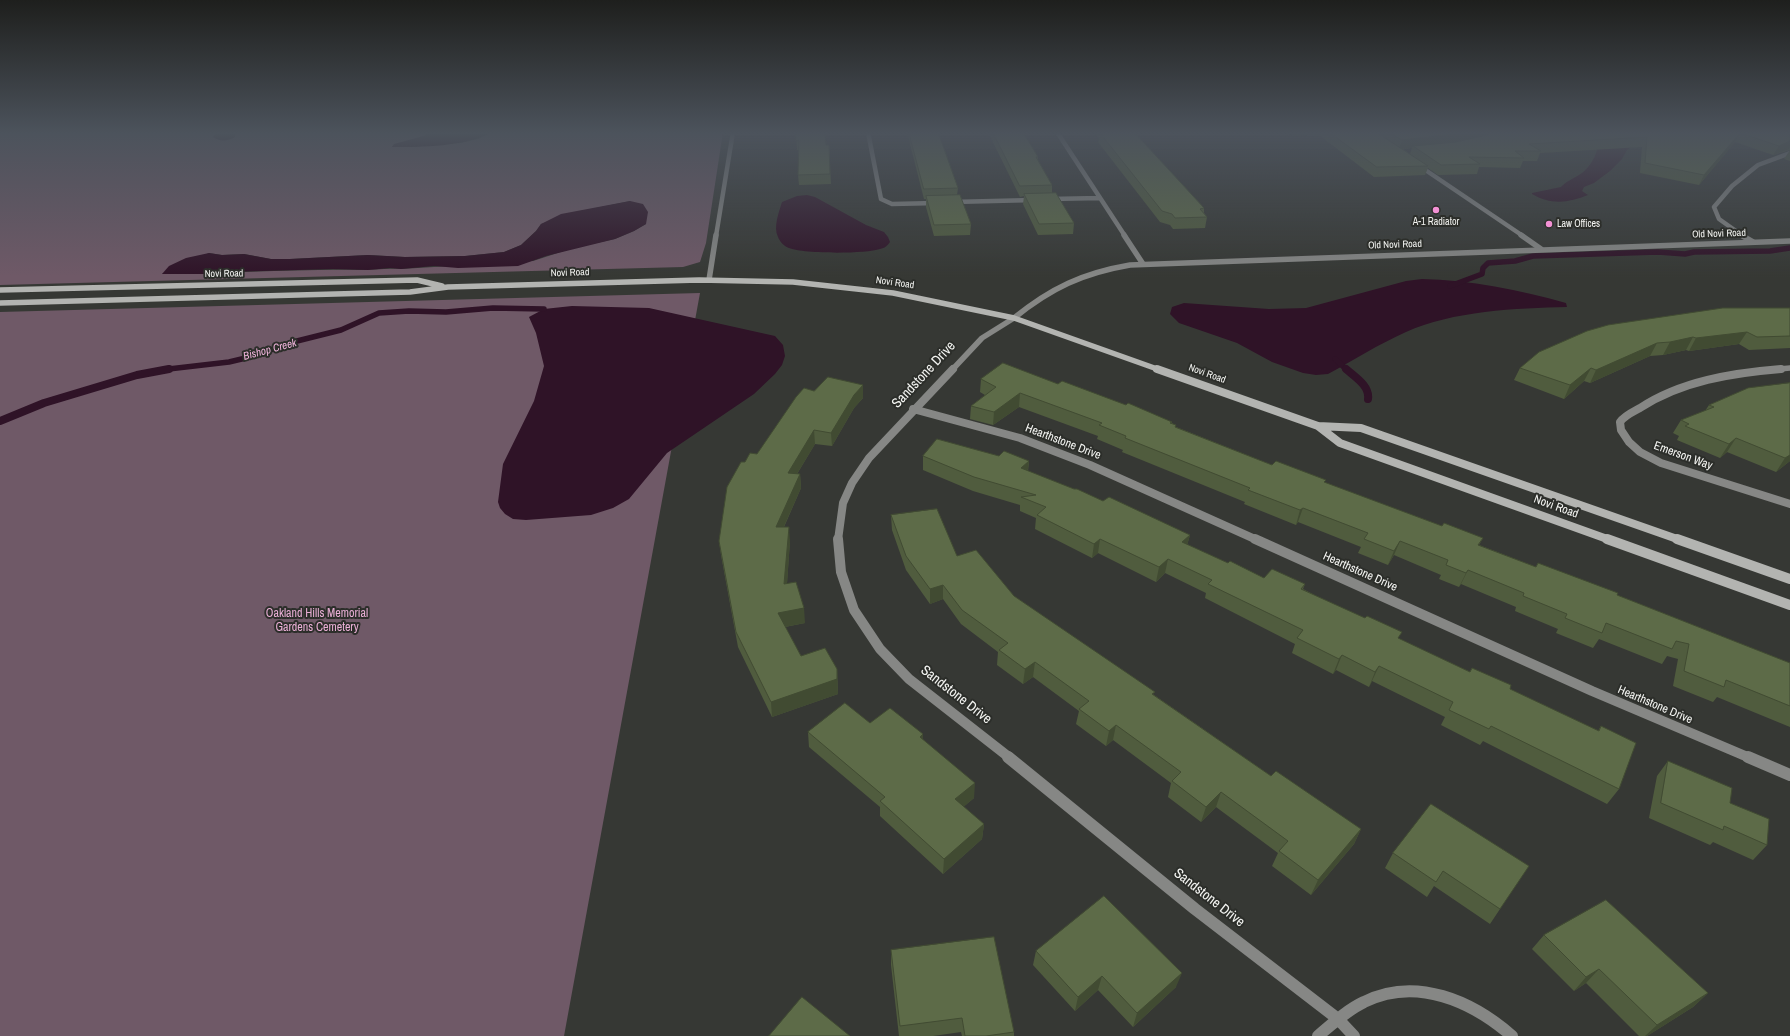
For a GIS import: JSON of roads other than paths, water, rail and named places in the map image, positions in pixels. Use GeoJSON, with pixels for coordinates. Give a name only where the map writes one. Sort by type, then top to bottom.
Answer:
{"type":"FeatureCollection","features":[{"type":"Feature","properties":{"kind":"main road","name":"Novi Road"},"geometry":{"type":"LineString","coordinates":[[0,290],[417,280],[448,287]]}},
{"type":"Feature","properties":{"kind":"main road","name":"Novi Road"},"geometry":{"type":"LineString","coordinates":[[0,303],[410,292],[448,287],[709,280],[793,282],[893,293],[969,307],[1014,318],[1318,426],[1361,428],[1790,579]]}},
{"type":"Feature","properties":{"kind":"main road","name":"Novi Road"},"geometry":{"type":"LineString","coordinates":[[1318,426],[1340,443],[1790,605]]}},
{"type":"Feature","properties":{"kind":"street"},"geometry":{"type":"LineString","coordinates":[[709,280],[725,180]]}},
{"type":"Feature","properties":{"kind":"street"},"geometry":{"type":"LineString","coordinates":[[877,180],[881,199],[892,204],[940,202]]}},
{"type":"Feature","properties":{"kind":"street"},"geometry":{"type":"LineString","coordinates":[[1088,180],[1143,264]]}},
{"type":"Feature","properties":{"kind":"street"},"geometry":{"type":"LineString","coordinates":[[1439,180],[1541,249]]}},
{"type":"Feature","properties":{"kind":"street"},"geometry":{"type":"LineString","coordinates":[[1739,180],[1732,186],[1714,207],[1719,219],[1740,235],[1753,242]]}},
{"type":"Feature","properties":{"kind":"street"},"geometry":{"type":"LineString","coordinates":[[1044,200],[1100,198]]}},
{"type":"Feature","properties":{"kind":"street"},"geometry":{"type":"LineString","coordinates":[[948,202],[1036,200]]}},
{"type":"Feature","properties":{"kind":"street","name":"Old Novi Road"},"geometry":{"type":"LineString","coordinates":[[1014,318],[1037,299],[1072,280],[1105,269],[1143,264],[1790,241]]}},
{"type":"Feature","properties":{"kind":"street","name":"Sandstone Drive"},"geometry":{"type":"LineString","coordinates":[[1014,318],[982,338],[913,409],[870,458],[852,483],[843,503],[838,536],[841,572],[854,610],[880,649],[909,679],[964,721],[1195,909],[1338,1019],[1354,1036]]}},
{"type":"Feature","properties":{"kind":"street","name":"Emerson Way"},"geometry":{"type":"LineString","coordinates":[[1790,368],[1758,371],[1706,380],[1658,397],[1624,417],[1620,422],[1621,433],[1625,439],[1630,445],[1648,457],[1661,463],[1790,504]]}},
{"type":"Feature","properties":{"kind":"street","name":"Hearthstone Drive"},"geometry":{"type":"LineString","coordinates":[[913,409],[1020,438],[1090,465],[1592,691],[1790,776]]}},
{"type":"Feature","properties":{"kind":"street"},"geometry":{"type":"LineString","coordinates":[[1318,1036],[1338,1019],[1370,999],[1396,992],[1428,992],[1463,1002],[1497,1022],[1512,1036]]}},
{"type":"Feature","properties":{"kind":"waterway"},"geometry":{"type":"LineString","coordinates":[[1450,286],[1482,274],[1483,268],[1488,263],[1515,261],[1533,256],[1658,252],[1685,254],[1694,252],[1770,251],[1790,248]]}},
{"type":"Feature","properties":{"kind":"waterway","name":"Bishop Creek"},"geometry":{"type":"LineString","coordinates":[[160,370],[229,362],[250,357],[297,341],[341,330],[379,313],[409,311],[446,312],[493,308],[544,309]]}},
{"type":"Feature","properties":{"kind":"waterway"},"geometry":{"type":"LineString","coordinates":[[1335,359],[1347,370]]}},
{"type":"Feature","properties":{"kind":"waterway","name":"Bishop Creek"},"geometry":{"type":"LineString","coordinates":[[0,421],[44,403],[137,375],[169,369]]}},
{"type":"Feature","properties":{"kind":"waterway"},"geometry":{"type":"LineString","coordinates":[[1346,369],[1367,390],[1368,399]]}},
{"type":"Feature","properties":{"kind":"place","name":"A-1 Radiator"},"geometry":{"type":"Point","coordinates":[1436,210]}},
{"type":"Feature","properties":{"kind":"place","name":"Law Offices"},"geometry":{"type":"Point","coordinates":[1549,224]}},
{"type":"Feature","properties":{"kind":"park label","name":"Oakland Hills Memorial Gardens Cemetery"},"geometry":{"type":"Point","coordinates":[317,621]}}]}
